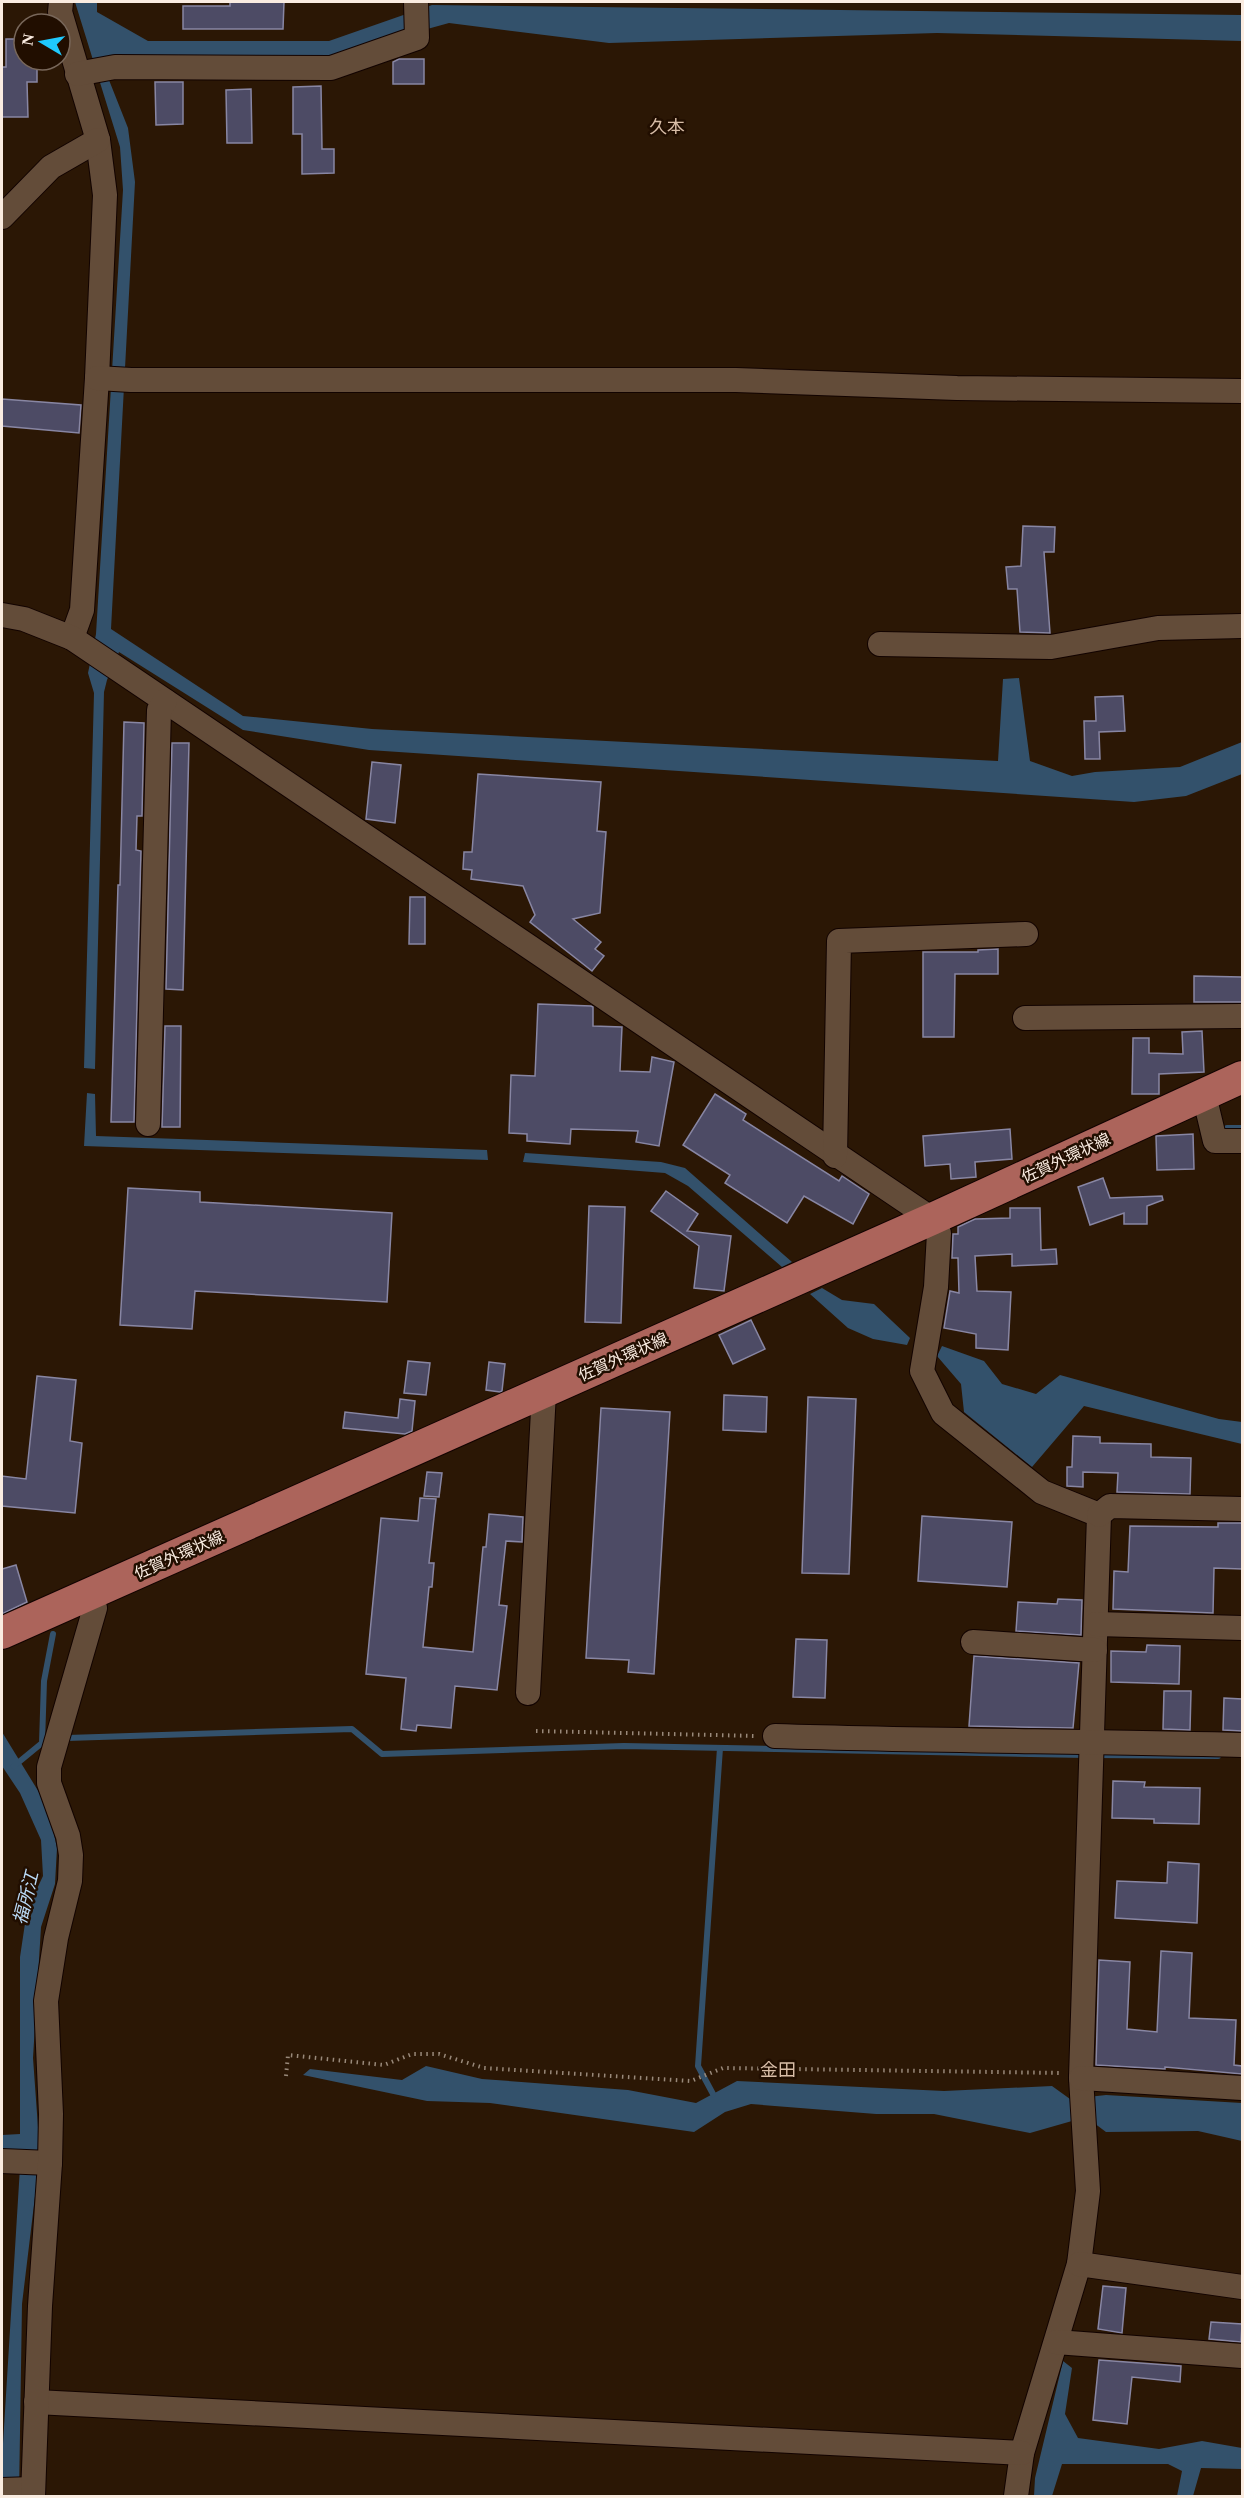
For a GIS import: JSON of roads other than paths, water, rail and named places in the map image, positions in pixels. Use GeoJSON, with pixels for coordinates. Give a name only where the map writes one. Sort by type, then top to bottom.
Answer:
{"type":"FeatureCollection","features":[{"type":"Feature","properties":{"kind":"main road","name":"佐賀外環状線"},"geometry":{"type":"LineString","coordinates":[[2,1633],[932,1219],[1242,1077]]}},
{"type":"Feature","properties":{"kind":"street"},"geometry":{"type":"LineString","coordinates":[[61,2],[60,12],[84,72],[98,140],[105,195],[112,379],[78,626],[80,644]]}},
{"type":"Feature","properties":{"kind":"street"},"geometry":{"type":"LineString","coordinates":[[84,72],[115,67],[331,68],[417,38],[416,2]]}},
{"type":"Feature","properties":{"kind":"street"},"geometry":{"type":"LineString","coordinates":[[2,217],[51,167],[98,140]]}},
{"type":"Feature","properties":{"kind":"street"},"geometry":{"type":"LineString","coordinates":[[112,379],[736,380],[957,388],[1242,391]]}},
{"type":"Feature","properties":{"kind":"street"},"geometry":{"type":"LineString","coordinates":[[2,615],[24,619],[80,644],[835,1156],[932,1219],[939,1233],[937,1265],[922,1371],[943,1413],[1042,1491],[1099,1515]]}},
{"type":"Feature","properties":{"kind":"street"},"geometry":{"type":"LineString","coordinates":[[880,644],[1051,647],[1158,628],[1242,626]]}},
{"type":"Feature","properties":{"kind":"street"},"geometry":{"type":"LineString","coordinates":[[148,1124],[159,710],[165,701]]}},
{"type":"Feature","properties":{"kind":"street"},"geometry":{"type":"LineString","coordinates":[[835,1156],[839,941],[1026,934]]}},
{"type":"Feature","properties":{"kind":"street"},"geometry":{"type":"LineString","coordinates":[[1025,1018],[1242,1016]]}},
{"type":"Feature","properties":{"kind":"street"},"geometry":{"type":"LineString","coordinates":[[1203,1095],[1215,1141],[1242,1141]]}},
{"type":"Feature","properties":{"kind":"street"},"geometry":{"type":"LineString","coordinates":[[528,1693],[544,1392]]}},
{"type":"Feature","properties":{"kind":"street"},"geometry":{"type":"LineString","coordinates":[[1016,2496],[1022,2453],[1079,2264],[1088,2191],[1081,2084],[1099,1515],[1110,1506],[1242,1509]]}},
{"type":"Feature","properties":{"kind":"street"},"geometry":{"type":"LineString","coordinates":[[2,2490],[32,2493],[40,2306],[50,2163],[51,2114],[46,2001],[56,1938],[70,1881],[71,1855],[65,1825],[49,1783],[49,1767],[94,1608],[90,1595]]}},
{"type":"Feature","properties":{"kind":"street"},"geometry":{"type":"LineString","coordinates":[[1096,1624],[1242,1628]]}},
{"type":"Feature","properties":{"kind":"street"},"geometry":{"type":"LineString","coordinates":[[973,1642],[1095,1650]]}},
{"type":"Feature","properties":{"kind":"street"},"geometry":{"type":"LineString","coordinates":[[775,1736],[965,1742],[1091,1751],[1242,1744]]}},
{"type":"Feature","properties":{"kind":"street"},"geometry":{"type":"LineString","coordinates":[[1081,2084],[1242,2088]]}},
{"type":"Feature","properties":{"kind":"street"},"geometry":{"type":"LineString","coordinates":[[9,2162],[50,2163]]}},
{"type":"Feature","properties":{"kind":"street"},"geometry":{"type":"LineString","coordinates":[[1079,2264],[1242,2287]]}},
{"type":"Feature","properties":{"kind":"street"},"geometry":{"type":"LineString","coordinates":[[1056,2342],[1242,2356]]}},
{"type":"Feature","properties":{"kind":"street"},"geometry":{"type":"LineString","coordinates":[[36,2402],[1022,2453]]}},
{"type":"Feature","properties":{"kind":"water"},"geometry":{"type":"Polygon","coordinates":[[[75,2],[97,2],[97,12],[148,41],[329,41],[432,5],[1242,15],[1242,41],[937,33],[609,43],[449,23],[326,57],[114,55],[106,62],[107,75],[128,128],[135,182],[111,629],[243,716],[372,729],[998,761],[1003,679],[1019,678],[1030,761],[1072,776],[1095,772],[1180,767],[1242,742],[1242,774],[1186,796],[1134,802],[369,750],[243,730],[119,652],[104,692],[95,1069],[84,1068],[94,693],[88,673],[96,634],[123,190],[120,147],[75,2]]]}},
{"type":"Feature","properties":{"kind":"water"},"geometry":{"type":"Polygon","coordinates":[[[87,1093],[95,1094],[96,1136],[487,1150],[488,1160],[84,1146],[87,1093]]]}},
{"type":"Feature","properties":{"kind":"water"},"geometry":{"type":"Polygon","coordinates":[[[525,1153],[661,1162],[685,1168],[792,1262],[782,1267],[688,1186],[665,1173],[523,1162],[525,1153]]]}},
{"type":"Feature","properties":{"kind":"water"},"geometry":{"type":"Polygon","coordinates":[[[822,1288],[842,1300],[874,1304],[910,1338],[907,1345],[873,1339],[848,1328],[810,1294],[822,1288]]]}},
{"type":"Feature","properties":{"kind":"water"},"geometry":{"type":"Polygon","coordinates":[[[942,1346],[984,1361],[1002,1384],[1036,1394],[1060,1375],[1219,1419],[1242,1422],[1242,1444],[1084,1406],[1032,1467],[964,1412],[961,1384],[937,1356],[942,1346]]]}},
{"type":"Feature","properties":{"kind":"water"},"geometry":{"type":"Polygon","coordinates":[[[2,1732],[48,1807],[57,1848],[55,1884],[41,1927],[33,2058],[40,2155],[22,2304],[19,2496],[2,2482],[2,2460],[21,2151],[2,2151],[2,2135],[20,2134],[20,1957],[27,1910],[43,1876],[41,1840],[20,1793],[2,1766],[2,1732]]]}},
{"type":"Feature","properties":{"kind":"water"},"geometry":{"type":"Polygon","coordinates":[[[426,2066],[482,2079],[628,2090],[696,2103],[737,2081],[944,2091],[1052,2086],[1070,2099],[1106,2095],[1242,2103],[1242,2141],[1198,2131],[1106,2132],[1086,2117],[1030,2133],[934,2114],[876,2114],[751,2104],[725,2112],[694,2132],[490,2103],[427,2101],[303,2075],[310,2069],[402,2080],[426,2066]]]}},
{"type":"Feature","properties":{"kind":"water"},"geometry":{"type":"Polygon","coordinates":[[[1063,2361],[1072,2368],[1065,2414],[1078,2438],[1159,2449],[1202,2441],[1242,2448],[1242,2469],[1201,2468],[1193,2496],[1177,2496],[1182,2471],[1168,2464],[1062,2464],[1052,2496],[1034,2496],[1035,2478],[1063,2361]]]}},
{"type":"Feature","properties":{"kind":"waterway"},"geometry":{"type":"LineString","coordinates":[[1227,1128],[1242,1128]]}},
{"type":"Feature","properties":{"kind":"waterway"},"geometry":{"type":"LineString","coordinates":[[14,1766],[42,1743],[44,1681],[53,1634]]}},
{"type":"Feature","properties":{"kind":"waterway"},"geometry":{"type":"LineString","coordinates":[[67,1738],[352,1729],[382,1754],[624,1746],[1086,1755]]}},
{"type":"Feature","properties":{"kind":"waterway"},"geometry":{"type":"LineString","coordinates":[[713,2094],[698,2066],[720,1748]]}},
{"type":"Feature","properties":{"kind":"waterway"},"geometry":{"type":"LineString","coordinates":[[1096,1755],[1218,1756]]}},
{"type":"Feature","properties":{"kind":"district","name":"久本"},"geometry":{"type":"Point","coordinates":[667,127]}},
{"type":"Feature","properties":{"kind":"district","name":"金田"},"geometry":{"type":"Point","coordinates":[778,2070]}},
{"type":"Feature","properties":{"kind":"water label","name":"福所江"},"geometry":{"type":"Point","coordinates":[26,1898]}}]}
